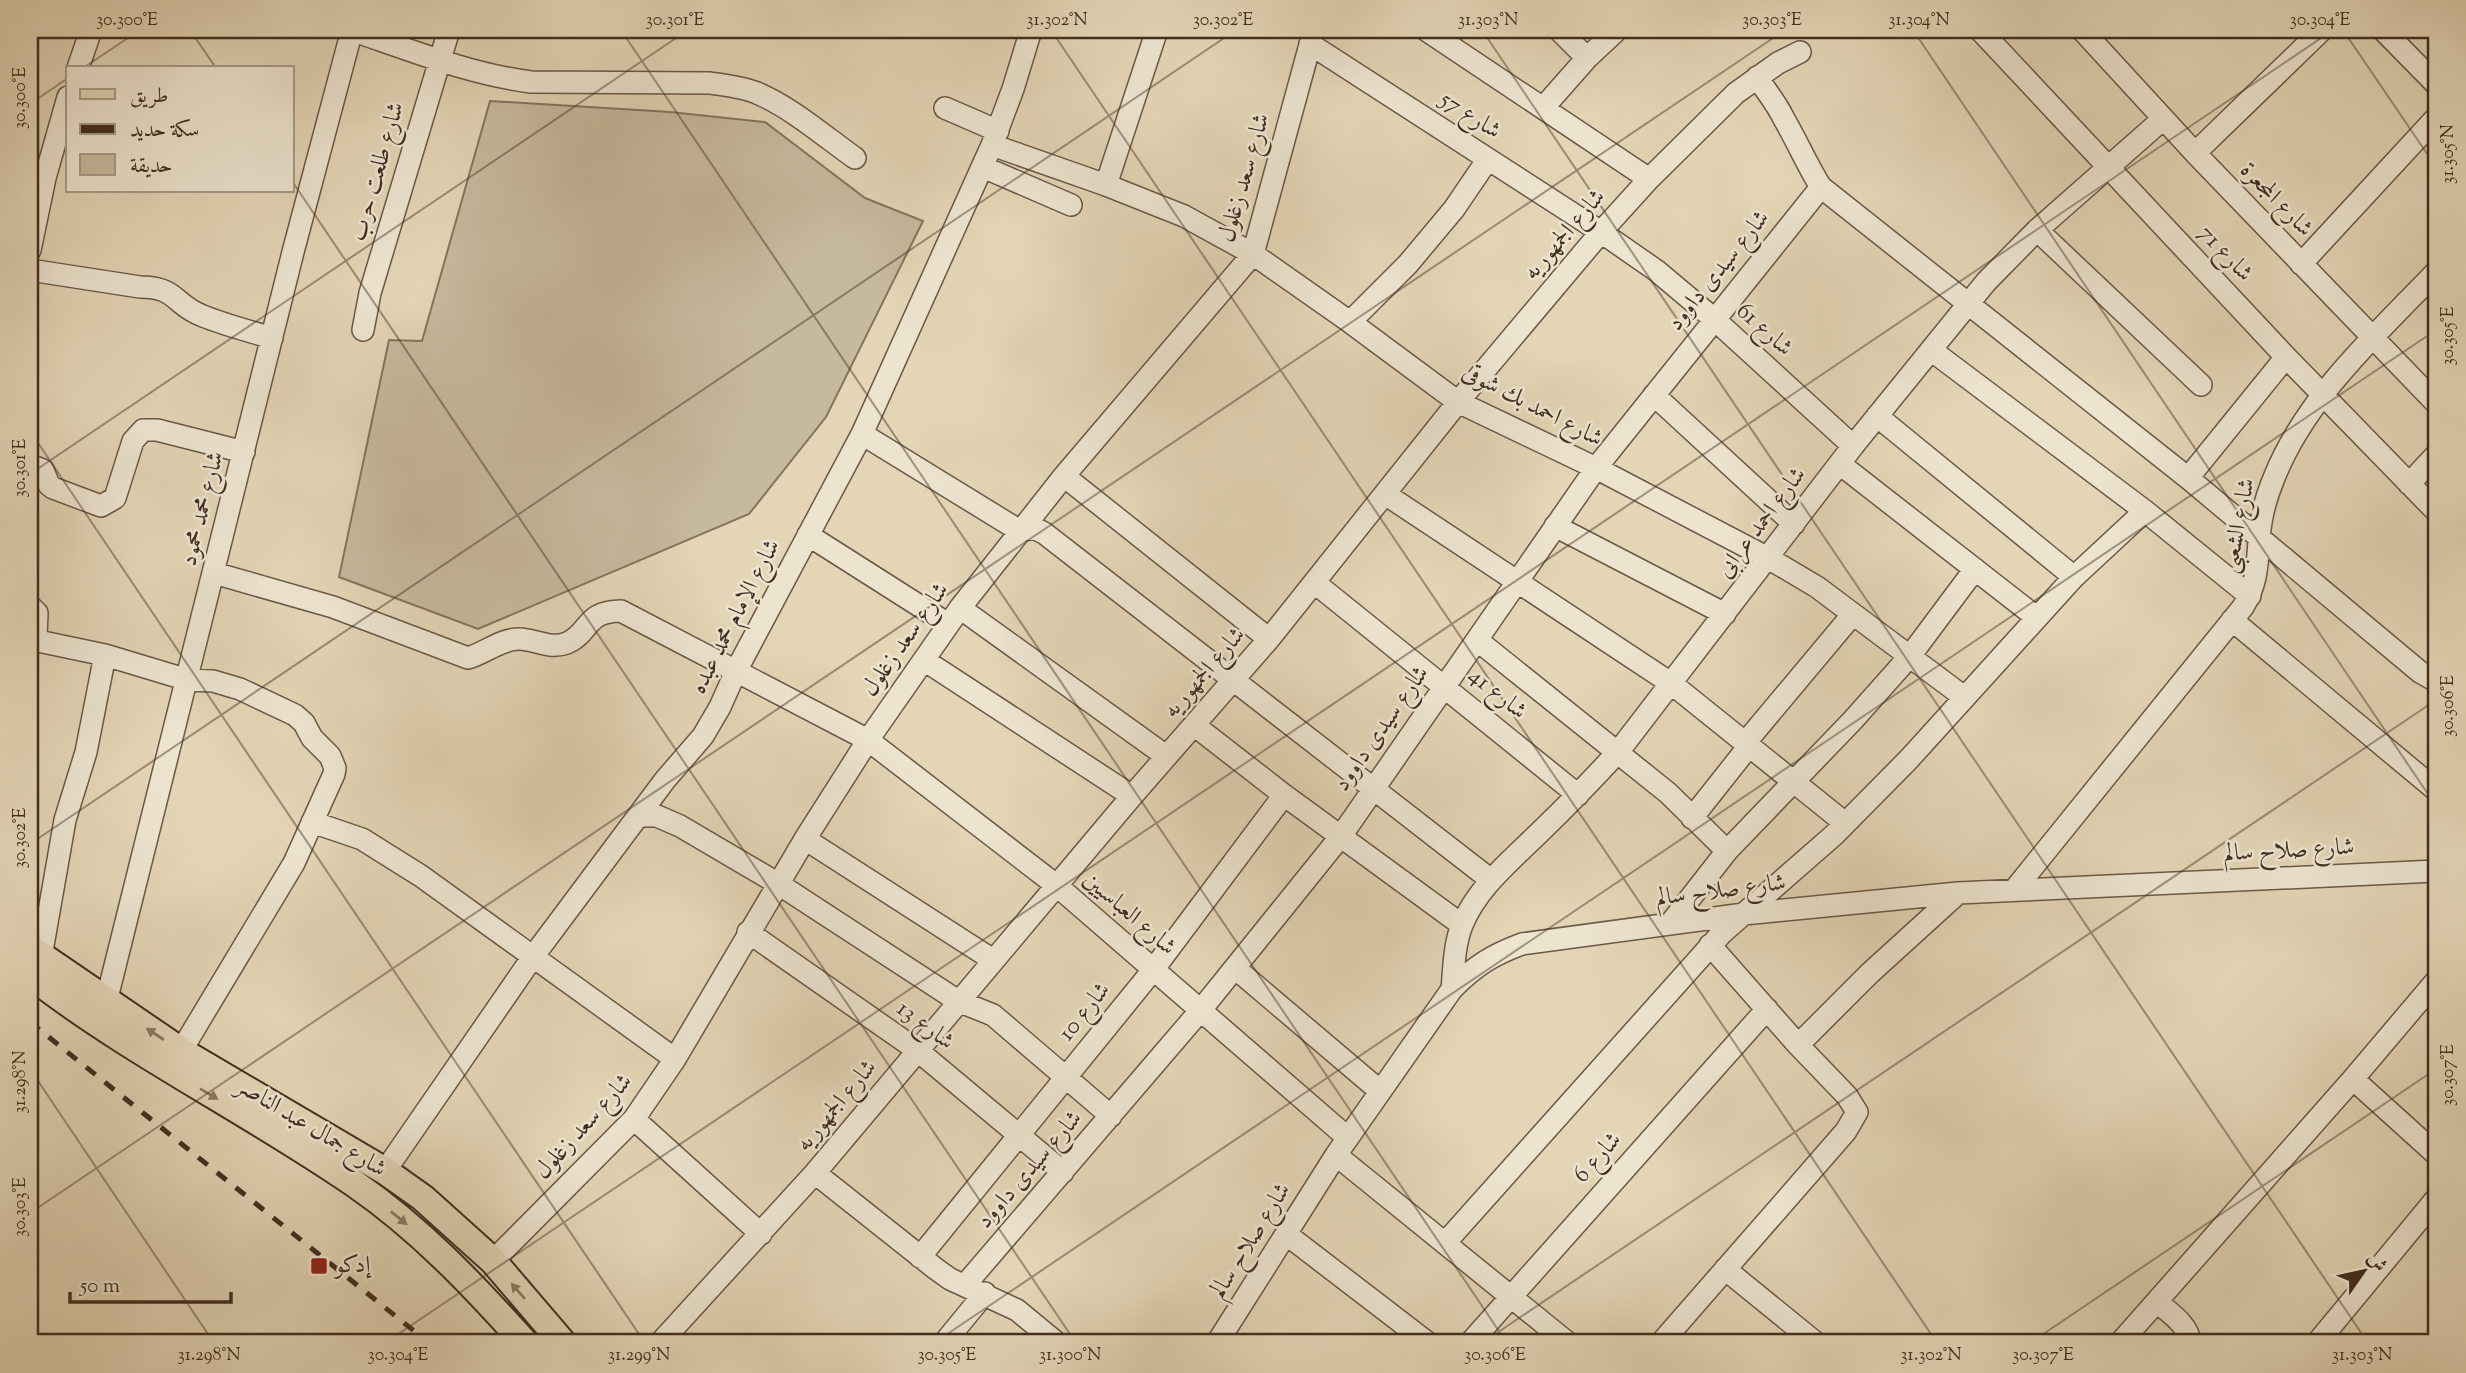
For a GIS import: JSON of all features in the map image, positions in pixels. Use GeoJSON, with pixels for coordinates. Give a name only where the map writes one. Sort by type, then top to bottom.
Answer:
{"type":"FeatureCollection","features":[{"type":"Feature","properties":{"kind":"main road","name":"شارع جمال عبد الناصر"},"geometry":{"type":"LineString","coordinates":[[34,960],[106,1002],[181,1051],[385,1171],[432,1206],[493,1261],[563,1343]]}},
{"type":"Feature","properties":{"kind":"main road","name":"شارع جمال عبد الناصر"},"geometry":{"type":"LineString","coordinates":[[34,960],[169,1070],[321,1163],[388,1208],[449,1261],[525,1343]]}},
{"type":"Feature","properties":{"kind":"street"},"geometry":{"type":"LineString","coordinates":[[79,66],[91,30]]}},
{"type":"Feature","properties":{"kind":"street"},"geometry":{"type":"LineString","coordinates":[[351,30],[476,73],[531,82],[709,83],[734,86],[758,93],[780,106],[855,158]]}},
{"type":"Feature","properties":{"kind":"street","name":"شارع محمد محمود"},"geometry":{"type":"LineString","coordinates":[[106,1002],[351,30]]}},
{"type":"Feature","properties":{"kind":"street","name":"شارع طلعت حرب"},"geometry":{"type":"LineString","coordinates":[[363,330],[370,293],[449,30]]}},
{"type":"Feature","properties":{"kind":"street","name":"شارع الإمام محمد عبده"},"geometry":{"type":"LineString","coordinates":[[385,1171],[532,958],[665,780],[703,736],[720,707],[736,671],[862,434],[995,138],[1031,30]]}},
{"type":"Feature","properties":{"kind":"street"},"geometry":{"type":"LineString","coordinates":[[1105,185],[1155,37],[1155,30]]}},
{"type":"Feature","properties":{"kind":"street"},"geometry":{"type":"LineString","coordinates":[[1426,30],[1649,179]]}},
{"type":"Feature","properties":{"kind":"street"},"geometry":{"type":"LineString","coordinates":[[1559,30],[1587,58]]}},
{"type":"Feature","properties":{"kind":"street"},"geometry":{"type":"LineString","coordinates":[[1544,108],[1587,58],[1616,30]]}},
{"type":"Feature","properties":{"kind":"street","name":"شارع 71"},"geometry":{"type":"LineString","coordinates":[[1980,30],[2286,357],[2436,511]]}},
{"type":"Feature","properties":{"kind":"street","name":"شارع المجعرة"},"geometry":{"type":"LineString","coordinates":[[2082,30],[2194,153],[2436,403]]}},
{"type":"Feature","properties":{"kind":"street"},"geometry":{"type":"LineString","coordinates":[[2194,153],[2322,30]]}},
{"type":"Feature","properties":{"kind":"street"},"geometry":{"type":"LineString","coordinates":[[2383,30],[2436,84]]}},
{"type":"Feature","properties":{"kind":"street","name":"شارع 57"},"geometry":{"type":"LineString","coordinates":[[1312,37],[1488,159],[1601,232]]}},
{"type":"Feature","properties":{"kind":"street","name":"شارع سعد زغلول"},"geometry":{"type":"LineString","coordinates":[[493,1261],[634,1119],[675,1059],[777,883],[869,740],[954,616],[1064,476],[1254,254],[1312,37]]}},
{"type":"Feature","properties":{"kind":"street","name":"شارع الجمهوريه"},"geometry":{"type":"LineString","coordinates":[[660,1343],[815,1173],[1056,885],[1269,639],[1458,402],[1601,232],[1717,110],[1757,77],[1800,51]]}},
{"type":"Feature","properties":{"kind":"street"},"geometry":{"type":"LineString","coordinates":[[1757,77],[1783,115],[1806,164],[1821,187],[2188,478],[2420,672],[2436,681]]}},
{"type":"Feature","properties":{"kind":"street"},"geometry":{"type":"LineString","coordinates":[[30,250],[45,178],[66,104]]}},
{"type":"Feature","properties":{"kind":"street","name":"شارع احمد بك شوقى"},"geometry":{"type":"LineString","coordinates":[[945,108],[995,138],[1184,216],[1254,254],[1350,321],[1458,402],[1596,468],[1768,558],[1817,587],[1964,697]]}},
{"type":"Feature","properties":{"kind":"street"},"geometry":{"type":"LineString","coordinates":[[2301,264],[2436,118]]}},
{"type":"Feature","properties":{"kind":"street","name":"شارع احمد عرابى"},"geometry":{"type":"LineString","coordinates":[[1452,989],[1455,949],[1462,925],[1491,880],[1618,752],[1853,446],[1986,282],[2037,230],[2163,119]]}},
{"type":"Feature","properties":{"kind":"street"},"geometry":{"type":"LineString","coordinates":[[1350,321],[1408,264],[1454,209],[1488,159]]}},
{"type":"Feature","properties":{"kind":"street"},"geometry":{"type":"LineString","coordinates":[[982,167],[1072,205]]}},
{"type":"Feature","properties":{"kind":"street","name":"شارع سيدى داوود"},"geometry":{"type":"LineString","coordinates":[[965,1285],[1200,1011],[1340,836],[1596,468],[1821,187]]}},
{"type":"Feature","properties":{"kind":"street"},"geometry":{"type":"LineString","coordinates":[[2037,230],[2201,385]]}},
{"type":"Feature","properties":{"kind":"street","name":"شارع 61"},"geometry":{"type":"LineString","coordinates":[[1601,232],[1657,271],[1714,319],[1853,446]]}},
{"type":"Feature","properties":{"kind":"street"},"geometry":{"type":"LineString","coordinates":[[30,270],[140,287],[157,287],[166,290],[183,306],[204,317],[272,338]]}},
{"type":"Feature","properties":{"kind":"street","name":"شارع الشعبى"},"geometry":{"type":"LineString","coordinates":[[2015,889],[2250,596],[2258,570],[2264,508],[2286,451],[2323,395],[2436,272]]}},
{"type":"Feature","properties":{"kind":"street"},"geometry":{"type":"LineString","coordinates":[[1931,350],[2145,510],[2250,596]]}},
{"type":"Feature","properties":{"kind":"street"},"geometry":{"type":"LineString","coordinates":[[2188,478],[2286,357]]}},
{"type":"Feature","properties":{"kind":"street"},"geometry":{"type":"LineString","coordinates":[[1654,395],[1794,524]]}},
{"type":"Feature","properties":{"kind":"street"},"geometry":{"type":"LineString","coordinates":[[1877,416],[2074,577]]}},
{"type":"Feature","properties":{"kind":"street"},"geometry":{"type":"LineString","coordinates":[[30,465],[43,470],[53,488],[101,506],[115,498],[133,441],[144,430],[157,430],[244,452]]}},
{"type":"Feature","properties":{"kind":"street"},"geometry":{"type":"LineString","coordinates":[[862,434],[1020,531],[1034,528],[1044,533],[1491,880]]}},
{"type":"Feature","properties":{"kind":"street"},"geometry":{"type":"LineString","coordinates":[[2409,484],[2436,455]]}},
{"type":"Feature","properties":{"kind":"street"},"geometry":{"type":"LineString","coordinates":[[1840,464],[2036,617]]}},
{"type":"Feature","properties":{"kind":"street"},"geometry":{"type":"LineString","coordinates":[[1064,476],[1269,639]]}},
{"type":"Feature","properties":{"kind":"street"},"geometry":{"type":"LineString","coordinates":[[1385,494],[1672,684],[1845,823]]}},
{"type":"Feature","properties":{"kind":"street"},"geometry":{"type":"LineString","coordinates":[[1445,1243],[1710,945],[1845,823],[1909,759],[2036,617],[2145,510]]}},
{"type":"Feature","properties":{"kind":"street"},"geometry":{"type":"LineString","coordinates":[[1555,526],[1725,614]]}},
{"type":"Feature","properties":{"kind":"street"},"geometry":{"type":"LineString","coordinates":[[808,535],[954,616],[1166,756]]}},
{"type":"Feature","properties":{"kind":"street"},"geometry":{"type":"LineString","coordinates":[[1670,924],[1727,851],[1853,720],[1910,656],[1975,569]]}},
{"type":"Feature","properties":{"kind":"street","name":"شارع العباسيين"},"geometry":{"type":"LineString","coordinates":[[214,573],[333,607],[468,658],[517,639],[556,646],[564,644],[599,615],[621,611],[869,740],[1056,885],[1200,1011],[1445,1243],[1568,1343]]}},
{"type":"Feature","properties":{"kind":"street","name":"شارع 41"},"geometry":{"type":"LineString","coordinates":[[1315,583],[1578,794]]}},
{"type":"Feature","properties":{"kind":"street"},"geometry":{"type":"LineString","coordinates":[[30,606],[37,613],[38,641],[105,655],[188,680],[213,681],[240,689],[300,718],[312,738],[331,756],[335,768],[294,863],[181,1051]]}},
{"type":"Feature","properties":{"kind":"street"},"geometry":{"type":"LineString","coordinates":[[1692,818],[1853,614]]}},
{"type":"Feature","properties":{"kind":"street"},"geometry":{"type":"LineString","coordinates":[[2232,620],[2436,790]]}},
{"type":"Feature","properties":{"kind":"street"},"geometry":{"type":"LineString","coordinates":[[1477,640],[1668,793],[1727,851]]}},
{"type":"Feature","properties":{"kind":"street"},"geometry":{"type":"LineString","coordinates":[[34,960],[65,820],[86,752],[105,655]]}},
{"type":"Feature","properties":{"kind":"street"},"geometry":{"type":"LineString","coordinates":[[924,660],[1132,796]]}},
{"type":"Feature","properties":{"kind":"street"},"geometry":{"type":"LineString","coordinates":[[1194,725],[1284,795],[1462,925]]}},
{"type":"Feature","properties":{"kind":"street","name":"شارع 10"},"geometry":{"type":"LineString","coordinates":[[920,1257],[1153,970],[1284,795]]}},
{"type":"Feature","properties":{"kind":"street"},"geometry":{"type":"LineString","coordinates":[[639,816],[657,816],[777,883],[958,1001],[993,1015],[1111,1116]]}},
{"type":"Feature","properties":{"kind":"street"},"geometry":{"type":"LineString","coordinates":[[312,822],[362,839],[421,876],[675,1059]]}},
{"type":"Feature","properties":{"kind":"street"},"geometry":{"type":"LineString","coordinates":[[805,839],[993,960]]}},
{"type":"Feature","properties":{"kind":"street","name":"شارع صلاح سالم"},"geometry":{"type":"LineString","coordinates":[[1217,1343],[1342,1147],[1452,989],[1472,969],[1496,954],[1522,944],[1744,914],[1958,893],[2436,871]]}},
{"type":"Feature","properties":{"kind":"street"},"geometry":{"type":"LineString","coordinates":[[1798,1045],[1870,973],[1958,893]]}},
{"type":"Feature","properties":{"kind":"street","name":"شارع 13"},"geometry":{"type":"LineString","coordinates":[[748,932],[917,1050],[1062,1172]]}},
{"type":"Feature","properties":{"kind":"street"},"geometry":{"type":"LineString","coordinates":[[1661,1343],[1846,1131],[1857,1112],[1847,1096],[1710,945]]}},
{"type":"Feature","properties":{"kind":"street"},"geometry":{"type":"LineString","coordinates":[[1235,968],[1380,1091]]}},
{"type":"Feature","properties":{"kind":"street"},"geometry":{"type":"LineString","coordinates":[[2120,1343],[2436,981]]}},
{"type":"Feature","properties":{"kind":"street","name":"شارع 6"},"geometry":{"type":"LineString","coordinates":[[1470,1343],[1766,1009]]}},
{"type":"Feature","properties":{"kind":"street"},"geometry":{"type":"LineString","coordinates":[[2353,1079],[2436,1154]]}},
{"type":"Feature","properties":{"kind":"street"},"geometry":{"type":"LineString","coordinates":[[634,1119],[761,1234]]}},
{"type":"Feature","properties":{"kind":"street"},"geometry":{"type":"LineString","coordinates":[[815,1173],[950,1279],[1017,1310],[1057,1343]]}},
{"type":"Feature","properties":{"kind":"street"},"geometry":{"type":"LineString","coordinates":[[2317,1343],[2436,1199]]}},
{"type":"Feature","properties":{"kind":"street"},"geometry":{"type":"LineString","coordinates":[[1286,1234],[1428,1343]]}},
{"type":"Feature","properties":{"kind":"street"},"geometry":{"type":"LineString","coordinates":[[1725,1269],[1816,1343]]}},
{"type":"Feature","properties":{"kind":"street"},"geometry":{"type":"LineString","coordinates":[[944,1343],[985,1293]]}},
{"type":"Feature","properties":{"kind":"street"},"geometry":{"type":"LineString","coordinates":[[2157,1302],[2184,1325],[2189,1333],[2190,1343]]}},
{"type":"Feature","properties":{"kind":"green space"},"geometry":{"type":"Polygon","coordinates":[[[490,101],[670,112],[765,122],[865,198],[923,221],[826,417],[749,514],[478,629],[339,577],[389,340],[422,341],[490,101]]]}},
{"type":"Feature","properties":{"kind":"railway"},"geometry":{"type":"LineString","coordinates":[[30,1022],[429,1343]]}},
{"type":"Feature","properties":{"kind":"place","name":"إدكو"},"geometry":{"type":"Point","coordinates":[319,1266]}}]}
